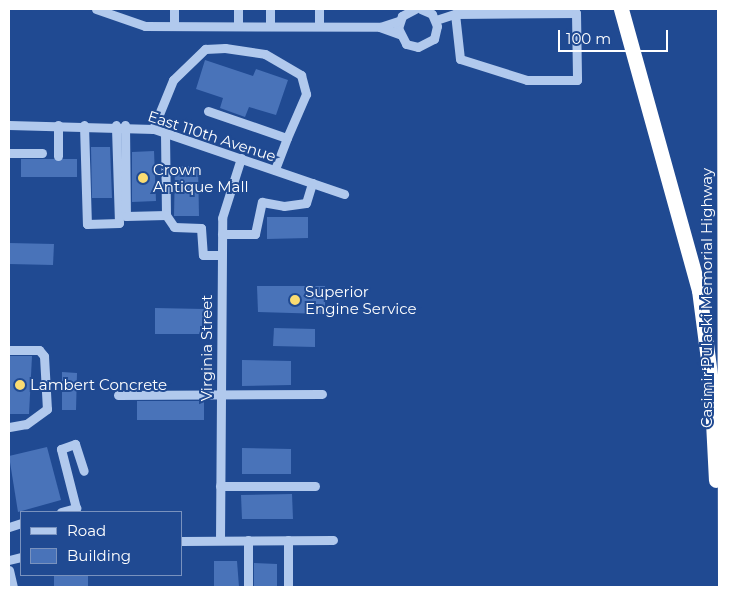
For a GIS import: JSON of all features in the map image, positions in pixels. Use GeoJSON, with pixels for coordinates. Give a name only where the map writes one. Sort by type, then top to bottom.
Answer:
{"type":"FeatureCollection","features":[{"type":"Feature","properties":{"kind":"highway"},"geometry":{"type":"LineString","coordinates":[[621,9],[682,219],[702,307],[726,567]]}},
{"type":"Feature","properties":{"kind":"highway","name":"Casimir Pulaski Memorial Highway"},"geometry":{"type":"LineString","coordinates":[[724,9],[726,587]]}},
{"type":"Feature","properties":{"kind":"street"},"geometry":{"type":"LineString","coordinates":[[99,9],[138,25],[380,27],[399,21],[415,9]]}},
{"type":"Feature","properties":{"kind":"street"},"geometry":{"type":"LineString","coordinates":[[174,9],[174,26]]}},
{"type":"Feature","properties":{"kind":"street"},"geometry":{"type":"LineString","coordinates":[[238,9],[238,26]]}},
{"type":"Feature","properties":{"kind":"street"},"geometry":{"type":"LineString","coordinates":[[270,9],[270,26]]}},
{"type":"Feature","properties":{"kind":"street"},"geometry":{"type":"LineString","coordinates":[[319,9],[319,26]]}},
{"type":"Feature","properties":{"kind":"street"},"geometry":{"type":"LineString","coordinates":[[380,27],[399,34],[406,44],[424,46],[437,33],[436,20],[421,9]]}},
{"type":"Feature","properties":{"kind":"street"},"geometry":{"type":"LineString","coordinates":[[436,20],[456,14],[479,11],[576,13],[577,80],[527,80],[460,59],[456,14]]}},
{"type":"Feature","properties":{"kind":"street"},"geometry":{"type":"LineString","coordinates":[[399,21],[399,34]]}},
{"type":"Feature","properties":{"kind":"street"},"geometry":{"type":"LineString","coordinates":[[153,129],[173,80],[205,50],[225,48],[265,54],[301,75],[306,94],[275,170]]}},
{"type":"Feature","properties":{"kind":"street"},"geometry":{"type":"LineString","coordinates":[[208,112],[287,138]]}},
{"type":"Feature","properties":{"kind":"street","name":"East 110th Avenue"},"geometry":{"type":"LineString","coordinates":[[9,125],[84,125],[153,129],[344,194]]}},
{"type":"Feature","properties":{"kind":"street"},"geometry":{"type":"LineString","coordinates":[[58,125],[58,156]]}},
{"type":"Feature","properties":{"kind":"street"},"geometry":{"type":"LineString","coordinates":[[84,125],[87,224],[119,223],[122,184]]}},
{"type":"Feature","properties":{"kind":"street"},"geometry":{"type":"LineString","coordinates":[[120,126],[122,184],[126,216],[166,215]]}},
{"type":"Feature","properties":{"kind":"street"},"geometry":{"type":"LineString","coordinates":[[165,133],[166,215],[174,227],[201,228],[203,255],[222,255]]}},
{"type":"Feature","properties":{"kind":"street"},"geometry":{"type":"LineString","coordinates":[[9,154],[42,153]]}},
{"type":"Feature","properties":{"kind":"street","name":"Virginia Street"},"geometry":{"type":"LineString","coordinates":[[220,540],[222,218],[241,158]]}},
{"type":"Feature","properties":{"kind":"street"},"geometry":{"type":"LineString","coordinates":[[222,234],[255,234],[262,202],[284,206],[306,202],[312,183]]}},
{"type":"Feature","properties":{"kind":"street"},"geometry":{"type":"LineString","coordinates":[[9,350],[39,350],[44,356],[47,401],[45,415],[9,427]]}},
{"type":"Feature","properties":{"kind":"street"},"geometry":{"type":"LineString","coordinates":[[118,395],[221,396],[322,394]]}},
{"type":"Feature","properties":{"kind":"street"},"geometry":{"type":"LineString","coordinates":[[77,510],[61,449],[75,444],[84,471]]}},
{"type":"Feature","properties":{"kind":"street"},"geometry":{"type":"LineString","coordinates":[[220,486],[316,486]]}},
{"type":"Feature","properties":{"kind":"street"},"geometry":{"type":"LineString","coordinates":[[248,540],[248,587]]}},
{"type":"Feature","properties":{"kind":"street"},"geometry":{"type":"LineString","coordinates":[[288,540],[288,587]]}},
{"type":"Feature","properties":{"kind":"street"},"geometry":{"type":"LineString","coordinates":[[182,541],[333,540]]}},
{"type":"Feature","properties":{"kind":"street"},"geometry":{"type":"LineString","coordinates":[[9,570],[13,587]]}},
{"type":"Feature","properties":{"kind":"building"},"geometry":{"type":"Polygon","coordinates":[[[205,60],[253,76],[256,69],[288,80],[276,115],[249,107],[245,117],[220,108],[223,98],[196,89],[205,60]]]}},
{"type":"Feature","properties":{"kind":"building"},"geometry":{"type":"Polygon","coordinates":[[[91,147],[110,147],[112,198],[92,198],[91,147]]]}},
{"type":"Feature","properties":{"kind":"building"},"geometry":{"type":"Polygon","coordinates":[[[154,151],[156,201],[132,202],[132,152],[154,151]]]}},
{"type":"Feature","properties":{"kind":"building"},"geometry":{"type":"Polygon","coordinates":[[[21,159],[77,159],[77,177],[21,177],[21,159]]]}},
{"type":"Feature","properties":{"kind":"building"},"geometry":{"type":"Polygon","coordinates":[[[175,166],[198,166],[199,216],[174,216],[175,166]]]}},
{"type":"Feature","properties":{"kind":"building"},"geometry":{"type":"Polygon","coordinates":[[[267,217],[308,217],[308,238],[267,239],[267,217]]]}},
{"type":"Feature","properties":{"kind":"building"},"geometry":{"type":"Polygon","coordinates":[[[9,243],[54,244],[53,265],[9,264],[9,243]]]}},
{"type":"Feature","properties":{"kind":"building"},"geometry":{"type":"Polygon","coordinates":[[[257,286],[325,286],[325,314],[258,312],[257,286]]]}},
{"type":"Feature","properties":{"kind":"building"},"geometry":{"type":"Polygon","coordinates":[[[155,308],[204,309],[204,334],[155,334],[155,308]]]}},
{"type":"Feature","properties":{"kind":"building"},"geometry":{"type":"Polygon","coordinates":[[[274,328],[315,329],[315,347],[273,346],[274,328]]]}},
{"type":"Feature","properties":{"kind":"building","name":"Lambert Concrete"},"geometry":{"type":"Polygon","coordinates":[[[9,356],[32,356],[29,414],[9,414],[9,356]]]}},
{"type":"Feature","properties":{"kind":"building"},"geometry":{"type":"Polygon","coordinates":[[[242,360],[291,361],[291,385],[242,386],[242,360]]]}},
{"type":"Feature","properties":{"kind":"building"},"geometry":{"type":"Polygon","coordinates":[[[62,372],[77,373],[76,410],[62,410],[62,372]]]}},
{"type":"Feature","properties":{"kind":"building"},"geometry":{"type":"Polygon","coordinates":[[[137,401],[204,401],[204,420],[137,420],[137,401]]]}},
{"type":"Feature","properties":{"kind":"building"},"geometry":{"type":"Polygon","coordinates":[[[47,447],[61,500],[18,512],[9,456],[47,447]]]}},
{"type":"Feature","properties":{"kind":"building"},"geometry":{"type":"Polygon","coordinates":[[[242,448],[291,449],[291,474],[242,474],[242,448]]]}},
{"type":"Feature","properties":{"kind":"building"},"geometry":{"type":"Polygon","coordinates":[[[292,494],[293,519],[242,519],[241,495],[292,494]]]}},
{"type":"Feature","properties":{"kind":"building"},"geometry":{"type":"Polygon","coordinates":[[[214,561],[237,561],[239,587],[214,587],[214,561]]]}},
{"type":"Feature","properties":{"kind":"building"},"geometry":{"type":"Polygon","coordinates":[[[254,563],[277,564],[277,587],[254,587],[254,563]]]}},
{"type":"Feature","properties":{"kind":"building"},"geometry":{"type":"Polygon","coordinates":[[[54,576],[88,576],[88,587],[54,587],[54,576]]]}},
{"type":"Feature","properties":{"kind":"place","name":"Crown Antique Mall"},"geometry":{"type":"Point","coordinates":[143,178]}},
{"type":"Feature","properties":{"kind":"place","name":"Superior Engine Service"},"geometry":{"type":"Point","coordinates":[295,300]}},
{"type":"Feature","properties":{"kind":"place","name":"Lambert Concrete"},"geometry":{"type":"Point","coordinates":[20,385]}}]}
